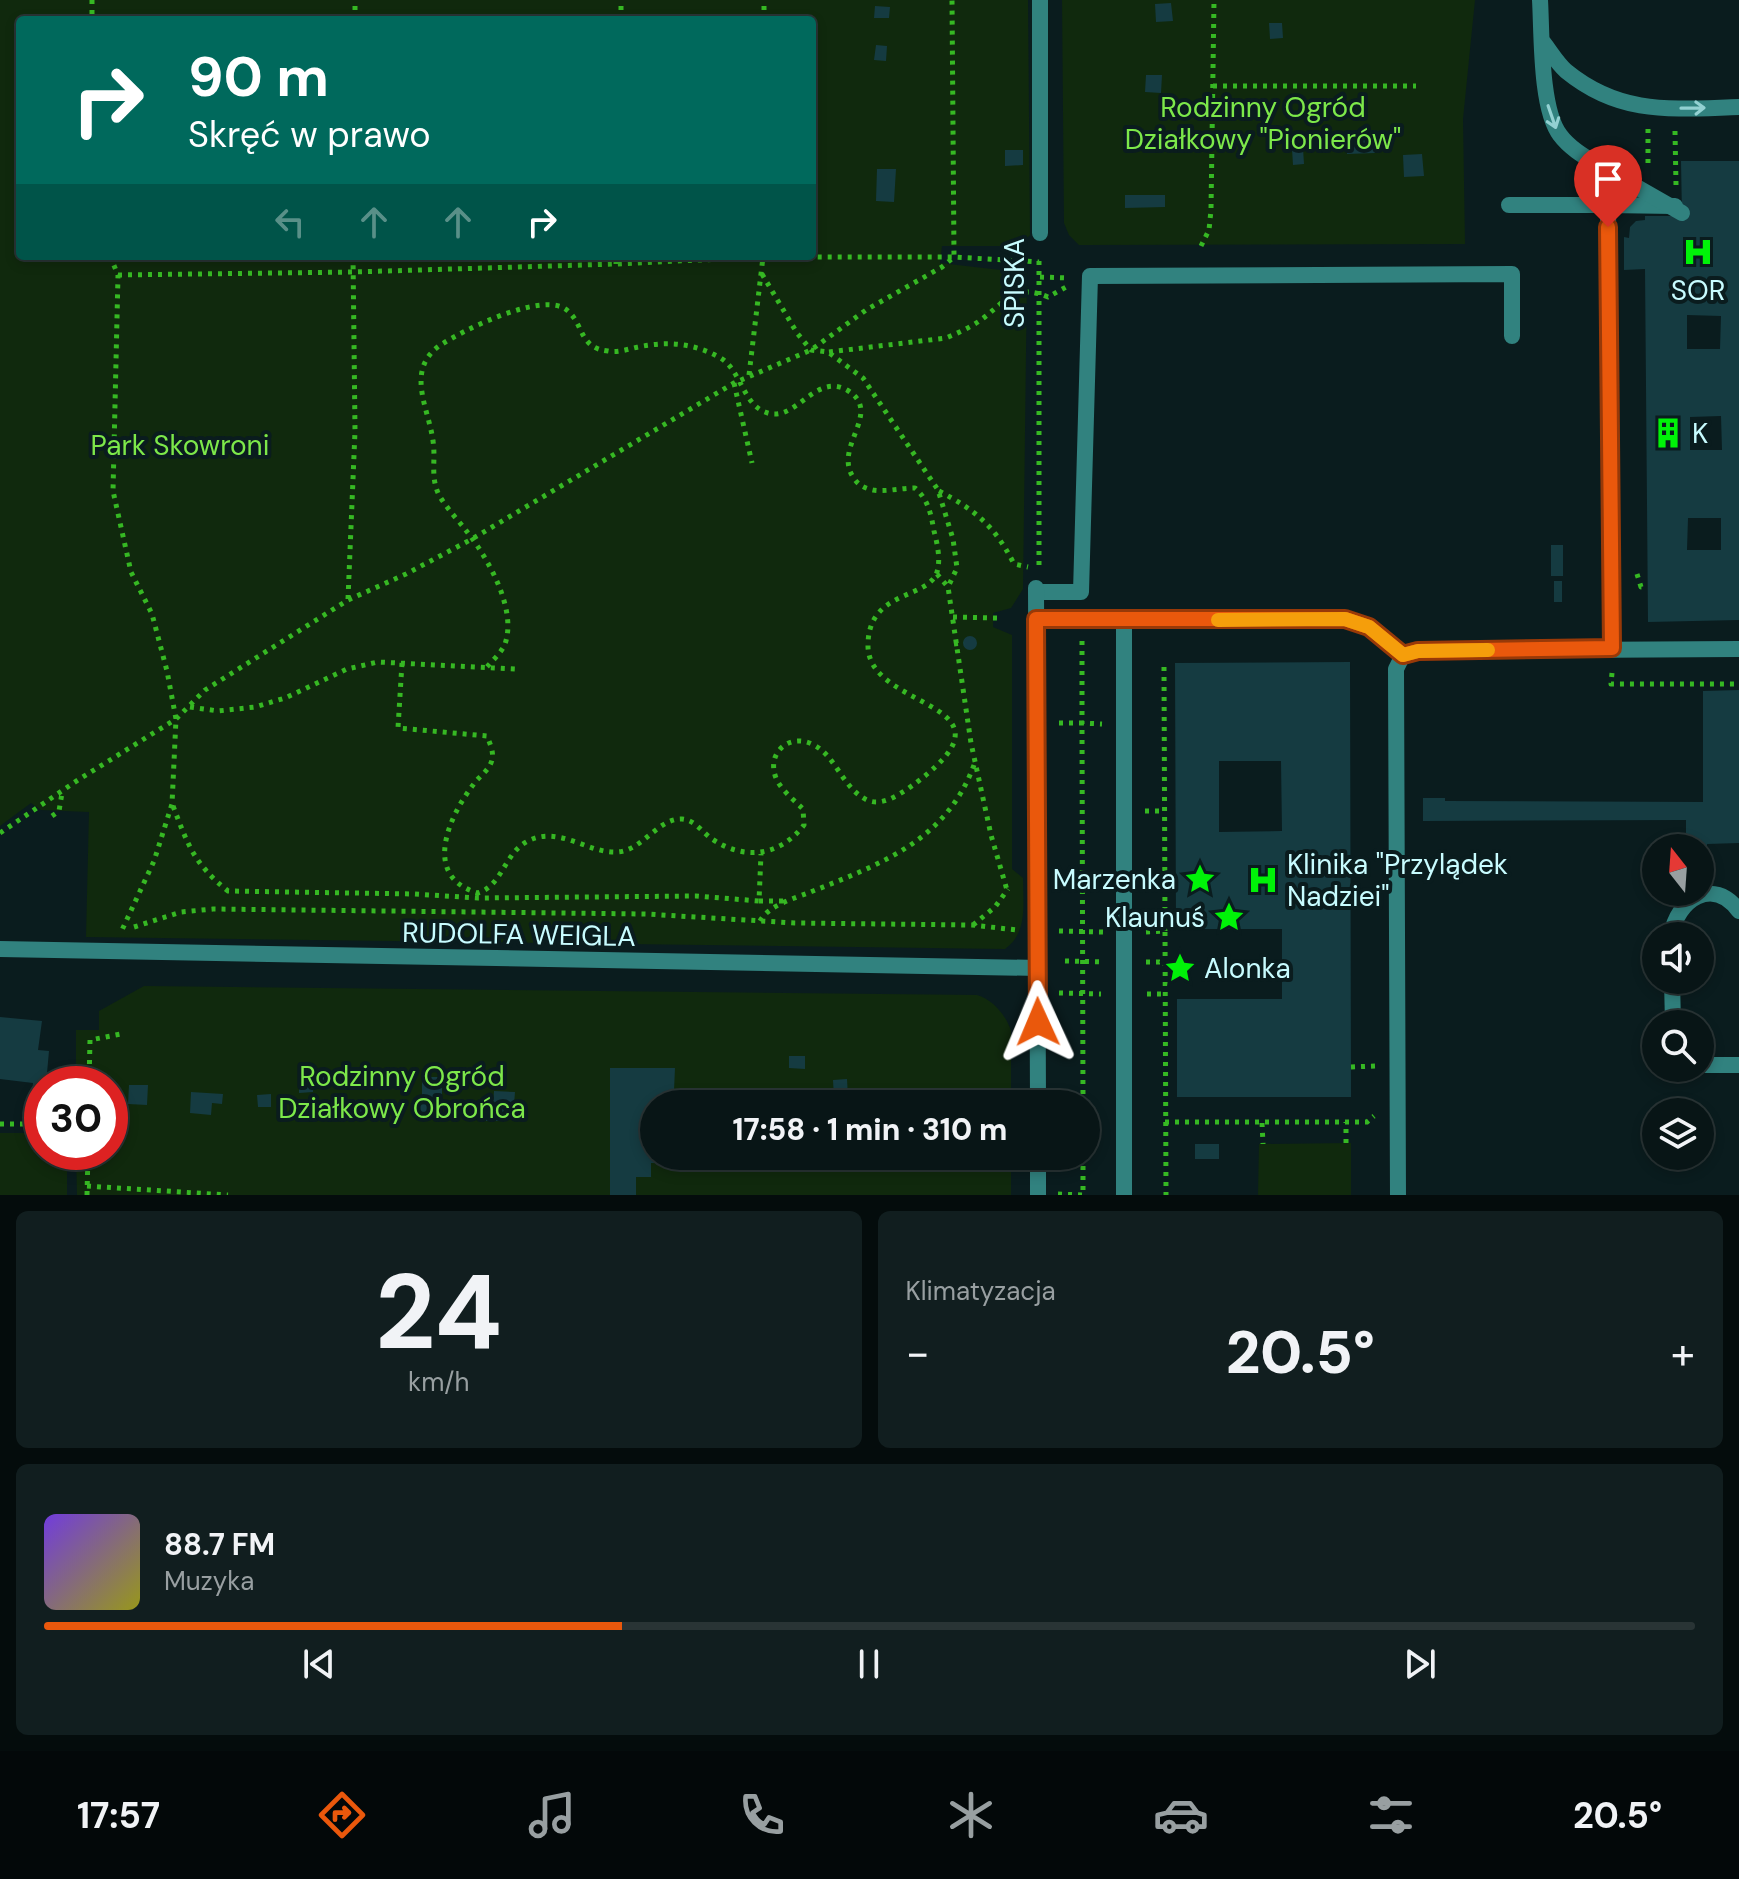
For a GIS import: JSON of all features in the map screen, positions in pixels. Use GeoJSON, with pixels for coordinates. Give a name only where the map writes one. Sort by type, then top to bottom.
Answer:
{"type":"FeatureCollection","features":[{"type":"Feature","properties":{"kind":"street","name":"SPISKA"},"geometry":{"type":"LineString","coordinates":[[1040,0],[1040,233]]}},
{"type":"Feature","properties":{"kind":"street"},"geometry":{"type":"LineString","coordinates":[[1509,205],[1682,209],[1648,196],[1576,151],[1559,134],[1546,97],[1540,0]]}},
{"type":"Feature","properties":{"kind":"street"},"geometry":{"type":"LineString","coordinates":[[1543,42],[1564,69],[1606,98],[1647,107],[1739,107]]}},
{"type":"Feature","properties":{"kind":"street"},"geometry":{"type":"LineString","coordinates":[[1608,205],[1612,648]]}},
{"type":"Feature","properties":{"kind":"street"},"geometry":{"type":"LineString","coordinates":[[1038,1090],[1036,590],[1081,592],[1090,276],[1512,274],[1512,336]]}},
{"type":"Feature","properties":{"kind":"street"},"geometry":{"type":"LineString","coordinates":[[1036,619],[1345,619],[1369,627],[1403,655]]}},
{"type":"Feature","properties":{"kind":"street"},"geometry":{"type":"LineString","coordinates":[[1124,620],[1124,1195]]}},
{"type":"Feature","properties":{"kind":"street"},"geometry":{"type":"LineString","coordinates":[[1398,1195],[1396,669],[1403,655],[1418,651],[1739,649]]}},
{"type":"Feature","properties":{"kind":"street"},"geometry":{"type":"LineString","coordinates":[[1675,922],[1687,900],[1706,894],[1721,896],[1732,902],[1739,911]]}},
{"type":"Feature","properties":{"kind":"street","name":"RUDOLFA WEIGLA"},"geometry":{"type":"LineString","coordinates":[[0,949],[1038,968]]}},
{"type":"Feature","properties":{"kind":"street"},"geometry":{"type":"LineString","coordinates":[[1714,1065],[1739,1065]]}},
{"type":"Feature","properties":{"kind":"street"},"geometry":{"type":"LineString","coordinates":[[1038,1170],[1038,1195]]}},
{"type":"Feature","properties":{"kind":"path"},"geometry":{"type":"LineString","coordinates":[[952,0],[954,257]]}},
{"type":"Feature","properties":{"kind":"path"},"geometry":{"type":"LineString","coordinates":[[1201,246],[1209,230],[1214,0]]}},
{"type":"Feature","properties":{"kind":"path"},"geometry":{"type":"LineString","coordinates":[[1213,86],[1416,86]]}},
{"type":"Feature","properties":{"kind":"path"},"geometry":{"type":"LineString","coordinates":[[1647,107],[1648,196]]}},
{"type":"Feature","properties":{"kind":"path"},"geometry":{"type":"LineString","coordinates":[[1675,131],[1676,187]]}},
{"type":"Feature","properties":{"kind":"path","name":"SPISKA"},"geometry":{"type":"LineString","coordinates":[[938,490],[985,522],[1001,539],[1014,564],[1039,567],[1040,233]]}},
{"type":"Feature","properties":{"kind":"path"},"geometry":{"type":"LineString","coordinates":[[816,256],[954,257],[1039,262]]}},
{"type":"Feature","properties":{"kind":"path"},"geometry":{"type":"LineString","coordinates":[[0,833],[176,719],[205,690],[348,600],[472,539],[749,375],[811,350],[866,310],[954,257]]}},
{"type":"Feature","properties":{"kind":"path"},"geometry":{"type":"LineString","coordinates":[[112,260],[118,275],[113,491],[131,572],[152,614],[176,719],[172,804],[154,861],[122,930],[181,912],[213,909],[646,914],[760,921],[972,925],[1038,931]]}},
{"type":"Feature","properties":{"kind":"path"},"geometry":{"type":"LineString","coordinates":[[348,600],[355,431],[353,260]]}},
{"type":"Feature","properties":{"kind":"path"},"geometry":{"type":"LineString","coordinates":[[118,275],[353,272],[690,260]]}},
{"type":"Feature","properties":{"kind":"path"},"geometry":{"type":"LineString","coordinates":[[749,375],[763,260]]}},
{"type":"Feature","properties":{"kind":"path"},"geometry":{"type":"LineString","coordinates":[[762,274],[797,333],[811,350],[828,352],[946,338],[985,317],[1004,299],[1020,292],[1048,297],[1059,293],[1078,278],[1039,277]]}},
{"type":"Feature","properties":{"kind":"path"},"geometry":{"type":"LineString","coordinates":[[478,895],[493,885],[516,849],[545,836],[618,852],[679,818],[690,820],[712,839],[729,848],[761,854],[794,838],[804,825],[803,809],[779,785],[774,774],[778,749],[785,744],[798,741],[811,743],[823,751],[850,787],[869,801],[888,800],[906,790],[941,762],[952,748],[955,738],[952,723],[946,715],[879,674],[872,664],[868,647],[876,615],[903,595],[924,587],[937,573],[939,556],[925,497],[915,488],[877,491],[862,487],[852,476],[847,453],[862,409],[852,394],[844,388],[826,387],[816,390],[787,411],[766,413],[737,382],[723,359],[690,345],[668,342],[612,352],[596,349],[581,335],[568,311],[554,304],[541,303],[520,309],[440,345],[429,355],[421,373],[421,393],[433,442],[433,477],[438,494],[472,539],[499,587],[507,611],[504,648],[486,668]]}},
{"type":"Feature","properties":{"kind":"path"},"geometry":{"type":"LineString","coordinates":[[828,352],[863,378],[938,490],[953,539],[957,568],[948,587]]}},
{"type":"Feature","properties":{"kind":"path"},"geometry":{"type":"LineString","coordinates":[[737,382],[752,463]]}},
{"type":"Feature","properties":{"kind":"path"},"geometry":{"type":"LineString","coordinates":[[937,573],[948,587],[954,644],[975,762],[1007,890]]}},
{"type":"Feature","properties":{"kind":"path"},"geometry":{"type":"LineString","coordinates":[[953,617],[998,618]]}},
{"type":"Feature","properties":{"kind":"path"},"geometry":{"type":"LineString","coordinates":[[1081,620],[1083,1090]]}},
{"type":"Feature","properties":{"kind":"path"},"geometry":{"type":"LineString","coordinates":[[954,644],[964,643]]}},
{"type":"Feature","properties":{"kind":"path"},"geometry":{"type":"LineString","coordinates":[[1612,648],[1611,684],[1739,684]]}},
{"type":"Feature","properties":{"kind":"path"},"geometry":{"type":"LineString","coordinates":[[189,707],[218,711],[255,707],[285,698],[347,669],[378,662],[516,669]]}},
{"type":"Feature","properties":{"kind":"path"},"geometry":{"type":"LineString","coordinates":[[402,663],[398,728],[487,736],[492,751],[491,764],[474,782],[455,812],[444,847],[445,866],[450,878],[478,895]]}},
{"type":"Feature","properties":{"kind":"path"},"geometry":{"type":"LineString","coordinates":[[1164,667],[1165,931]]}},
{"type":"Feature","properties":{"kind":"path"},"geometry":{"type":"LineString","coordinates":[[1058,723],[1124,724]]}},
{"type":"Feature","properties":{"kind":"path"},"geometry":{"type":"LineString","coordinates":[[760,921],[764,914],[787,901],[862,871],[924,837],[942,819],[968,782],[975,762]]}},
{"type":"Feature","properties":{"kind":"path"},"geometry":{"type":"LineString","coordinates":[[52,816],[59,811],[63,792]]}},
{"type":"Feature","properties":{"kind":"path"},"geometry":{"type":"LineString","coordinates":[[172,804],[191,852],[207,875],[228,891],[682,896],[787,901]]}},
{"type":"Feature","properties":{"kind":"path"},"geometry":{"type":"LineString","coordinates":[[759,901],[761,854]]}},
{"type":"Feature","properties":{"kind":"path"},"geometry":{"type":"LineString","coordinates":[[972,925],[995,907],[1012,882]]}},
{"type":"Feature","properties":{"kind":"path"},"geometry":{"type":"LineString","coordinates":[[1066,932],[1083,932]]}},
{"type":"Feature","properties":{"kind":"path"},"geometry":{"type":"LineString","coordinates":[[1065,961],[1083,962]]}},
{"type":"Feature","properties":{"kind":"path"},"geometry":{"type":"LineString","coordinates":[[1166,962],[1166,1195]]}},
{"type":"Feature","properties":{"kind":"path"},"geometry":{"type":"LineString","coordinates":[[1061,993],[1083,993]]}},
{"type":"Feature","properties":{"kind":"path"},"geometry":{"type":"LineString","coordinates":[[89,1066],[90,1040],[121,1034]]}},
{"type":"Feature","properties":{"kind":"path"},"geometry":{"type":"LineString","coordinates":[[1165,1122],[1367,1122],[1379,1111],[1396,1111]]}},
{"type":"Feature","properties":{"kind":"path"},"geometry":{"type":"LineString","coordinates":[[1346,1122],[1346,1143]]}},
{"type":"Feature","properties":{"kind":"path"},"geometry":{"type":"LineString","coordinates":[[1262,1123],[1263,1144]]}},
{"type":"Feature","properties":{"kind":"path"},"geometry":{"type":"LineString","coordinates":[[0,1124],[24,1124]]}},
{"type":"Feature","properties":{"kind":"path"},"geometry":{"type":"LineString","coordinates":[[87,1170],[87,1195]]}},
{"type":"Feature","properties":{"kind":"path"},"geometry":{"type":"LineString","coordinates":[[1057,1194],[1083,1195],[1083,1170]]}},
{"type":"Feature","properties":{"kind":"path"},"geometry":{"type":"LineString","coordinates":[[87,1186],[228,1195]]}},
{"type":"Feature","properties":{"kind":"green space","name":"Park Skowroni"},"geometry":{"type":"Polygon","coordinates":[[[0,0],[1028,0],[1030,235],[1019,246],[942,246],[940,263],[1027,273],[1023,589],[1011,608],[993,613],[993,627],[1012,635],[1012,869],[1023,878],[1021,926],[1018,935],[1005,949],[86,937],[89,812],[41,810],[31,803],[0,826],[0,0]]]}},
{"type":"Feature","properties":{"kind":"green space","name":"Rodzinny Ogród Działkowy \"Pionierów\""},"geometry":{"type":"Polygon","coordinates":[[[1062,0],[1475,0],[1463,119],[1465,244],[1079,245],[1069,235],[1064,223],[1062,0]]]}},
{"type":"Feature","properties":{"kind":"green space","name":"Rodzinny Ogród Działkowy Obrońca"},"geometry":{"type":"Polygon","coordinates":[[[144,986],[977,995],[998,1009],[1011,1031],[1011,1090],[640,1090],[640,1170],[1011,1170],[1011,1195],[77,1195],[76,1170],[128,1170],[128,1066],[76,1066],[76,1030],[99,1030],[99,1011],[144,986]]]}},
{"type":"Feature","properties":{"kind":"green space"},"geometry":{"type":"Polygon","coordinates":[[[0,1133],[24,1133],[24,1170],[67,1170],[67,1195],[0,1195],[0,1133]]]}},
{"type":"Feature","properties":{"kind":"green space"},"geometry":{"type":"Polygon","coordinates":[[[1351,1143],[1351,1195],[1258,1195],[1259,1144],[1351,1143]]]}},
{"type":"Feature","properties":{"kind":"building"},"geometry":{"type":"Polygon","coordinates":[[[1171,3],[1173,21],[1156,22],[1155,4],[1171,3]]]}},
{"type":"Feature","properties":{"kind":"building"},"geometry":{"type":"Polygon","coordinates":[[[875,6],[890,7],[889,18],[874,18],[875,6]]]}},
{"type":"Feature","properties":{"kind":"building"},"geometry":{"type":"Polygon","coordinates":[[[1269,23],[1282,23],[1283,38],[1270,39],[1269,23]]]}},
{"type":"Feature","properties":{"kind":"building"},"geometry":{"type":"Polygon","coordinates":[[[876,45],[887,46],[886,61],[874,60],[876,45]]]}},
{"type":"Feature","properties":{"kind":"building"},"geometry":{"type":"Polygon","coordinates":[[[1146,75],[1162,75],[1161,93],[1145,92],[1146,75]]]}},
{"type":"Feature","properties":{"kind":"building"},"geometry":{"type":"Polygon","coordinates":[[[1375,132],[1375,153],[1347,154],[1347,133],[1375,132]]]}},
{"type":"Feature","properties":{"kind":"building"},"geometry":{"type":"Polygon","coordinates":[[[1303,148],[1304,164],[1293,165],[1292,149],[1303,148]]]}},
{"type":"Feature","properties":{"kind":"building"},"geometry":{"type":"Polygon","coordinates":[[[1005,150],[1023,150],[1023,165],[1005,166],[1005,150]]]}},
{"type":"Feature","properties":{"kind":"building"},"geometry":{"type":"Polygon","coordinates":[[[1422,154],[1424,176],[1404,177],[1403,155],[1422,154]]]}},
{"type":"Feature","properties":{"kind":"building","name":"K"},"geometry":{"type":"Polygon","coordinates":[[[1681,161],[1739,161],[1739,620],[1648,622],[1645,269],[1624,270],[1624,237],[1629,238],[1630,227],[1636,221],[1645,220],[1645,216],[1682,216],[1681,161]],[[1687,315],[1687,349],[1720,349],[1721,316],[1687,315]],[[1721,416],[1690,417],[1690,450],[1722,450],[1721,416]],[[1688,518],[1687,550],[1721,550],[1721,518],[1688,518]]]}},
{"type":"Feature","properties":{"kind":"building"},"geometry":{"type":"Polygon","coordinates":[[[877,169],[896,169],[894,202],[876,201],[877,169]]]}},
{"type":"Feature","properties":{"kind":"building"},"geometry":{"type":"Polygon","coordinates":[[[1125,195],[1165,195],[1165,207],[1125,208],[1125,195]]]}},
{"type":"Feature","properties":{"kind":"building"},"geometry":{"type":"Polygon","coordinates":[[[1551,545],[1563,545],[1563,576],[1551,576],[1551,545]]]}},
{"type":"Feature","properties":{"kind":"building"},"geometry":{"type":"Polygon","coordinates":[[[1554,581],[1562,581],[1562,602],[1554,602],[1554,581]]]}},
{"type":"Feature","properties":{"kind":"building"},"geometry":{"type":"Polygon","coordinates":[[[970,636],[977,643],[970,650],[963,643],[970,636]]]}},
{"type":"Feature","properties":{"kind":"building","name":"Klinika \"Przylądek Nadziei\""},"geometry":{"type":"Polygon","coordinates":[[[1350,662],[1351,1097],[1177,1097],[1177,999],[1282,999],[1282,929],[1176,929],[1175,663],[1350,662]],[[1219,761],[1219,832],[1282,831],[1281,761],[1219,761]]]}},
{"type":"Feature","properties":{"kind":"building"},"geometry":{"type":"Polygon","coordinates":[[[1739,690],[1739,843],[1714,844],[1714,834],[1686,834],[1686,820],[1423,821],[1423,798],[1445,798],[1445,801],[1703,802],[1703,691],[1739,690]]]}},
{"type":"Feature","properties":{"kind":"building"},"geometry":{"type":"Polygon","coordinates":[[[0,1017],[42,1021],[38,1050],[49,1051],[48,1066],[24,1066],[24,1082],[0,1079],[0,1017]]]}},
{"type":"Feature","properties":{"kind":"building"},"geometry":{"type":"Polygon","coordinates":[[[789,1056],[805,1056],[805,1069],[789,1068],[789,1056]]]}},
{"type":"Feature","properties":{"kind":"building"},"geometry":{"type":"Polygon","coordinates":[[[610,1068],[675,1068],[674,1090],[640,1090],[640,1170],[651,1170],[651,1177],[636,1177],[636,1195],[610,1195],[610,1068]]]}},
{"type":"Feature","properties":{"kind":"building"},"geometry":{"type":"Polygon","coordinates":[[[329,1071],[329,1085],[318,1086],[318,1072],[329,1071]]]}},
{"type":"Feature","properties":{"kind":"building"},"geometry":{"type":"Polygon","coordinates":[[[422,1077],[442,1077],[442,1098],[422,1097],[422,1077]]]}},
{"type":"Feature","properties":{"kind":"building"},"geometry":{"type":"Polygon","coordinates":[[[847,1079],[848,1090],[834,1090],[833,1080],[847,1079]]]}},
{"type":"Feature","properties":{"kind":"building"},"geometry":{"type":"Polygon","coordinates":[[[313,1082],[313,1092],[299,1093],[299,1084],[313,1082]]]}},
{"type":"Feature","properties":{"kind":"building"},"geometry":{"type":"Polygon","coordinates":[[[129,1085],[148,1085],[147,1105],[128,1104],[129,1085]]]}},
{"type":"Feature","properties":{"kind":"building"},"geometry":{"type":"Polygon","coordinates":[[[494,1091],[515,1092],[514,1105],[493,1104],[494,1091]]]}},
{"type":"Feature","properties":{"kind":"building"},"geometry":{"type":"Polygon","coordinates":[[[191,1092],[223,1094],[222,1104],[212,1103],[211,1115],[190,1113],[191,1092]]]}},
{"type":"Feature","properties":{"kind":"building"},"geometry":{"type":"Polygon","coordinates":[[[271,1094],[271,1107],[258,1107],[257,1095],[271,1094]]]}},
{"type":"Feature","properties":{"kind":"building"},"geometry":{"type":"Polygon","coordinates":[[[413,1099],[430,1100],[429,1116],[412,1115],[413,1099]]]}},
{"type":"Feature","properties":{"kind":"building"},"geometry":{"type":"Polygon","coordinates":[[[349,1100],[363,1100],[362,1116],[348,1115],[349,1100]]]}},
{"type":"Feature","properties":{"kind":"building"},"geometry":{"type":"Polygon","coordinates":[[[486,1106],[507,1106],[507,1121],[486,1121],[486,1106]]]}},
{"type":"Feature","properties":{"kind":"building"},"geometry":{"type":"Polygon","coordinates":[[[1195,1144],[1219,1144],[1219,1159],[1195,1159],[1195,1144]]]}},
{"type":"Feature","properties":{"kind":"slow traffic"},"geometry":{"type":"LineString","coordinates":[[1218,620],[1345,619],[1369,627],[1403,655],[1418,651],[1488,650]]}},
{"type":"Feature","properties":{"kind":"place","name":"SOR"},"geometry":{"type":"Point","coordinates":[1698,252]}},
{"type":"Feature","properties":{"kind":"place","name":"K"},"geometry":{"type":"Point","coordinates":[1668,433]}},
{"type":"Feature","properties":{"kind":"place","name":"Marzenka"},"geometry":{"type":"Point","coordinates":[1200,879]}},
{"type":"Feature","properties":{"kind":"place","name":"Klinika \"Przylądek Nadziei\""},"geometry":{"type":"Point","coordinates":[1263,880]}},
{"type":"Feature","properties":{"kind":"place","name":"Klaunuś"},"geometry":{"type":"Point","coordinates":[1229,917]}},
{"type":"Feature","properties":{"kind":"place","name":"Alonka"},"geometry":{"type":"Point","coordinates":[1180,968]}},
{"type":"Feature","properties":{"kind":"route"},"geometry":{"type":"LineString","coordinates":[[1038,1022],[1036,619],[1345,619],[1369,627],[1403,655],[1418,651],[1612,648],[1608,227]]}}]}
